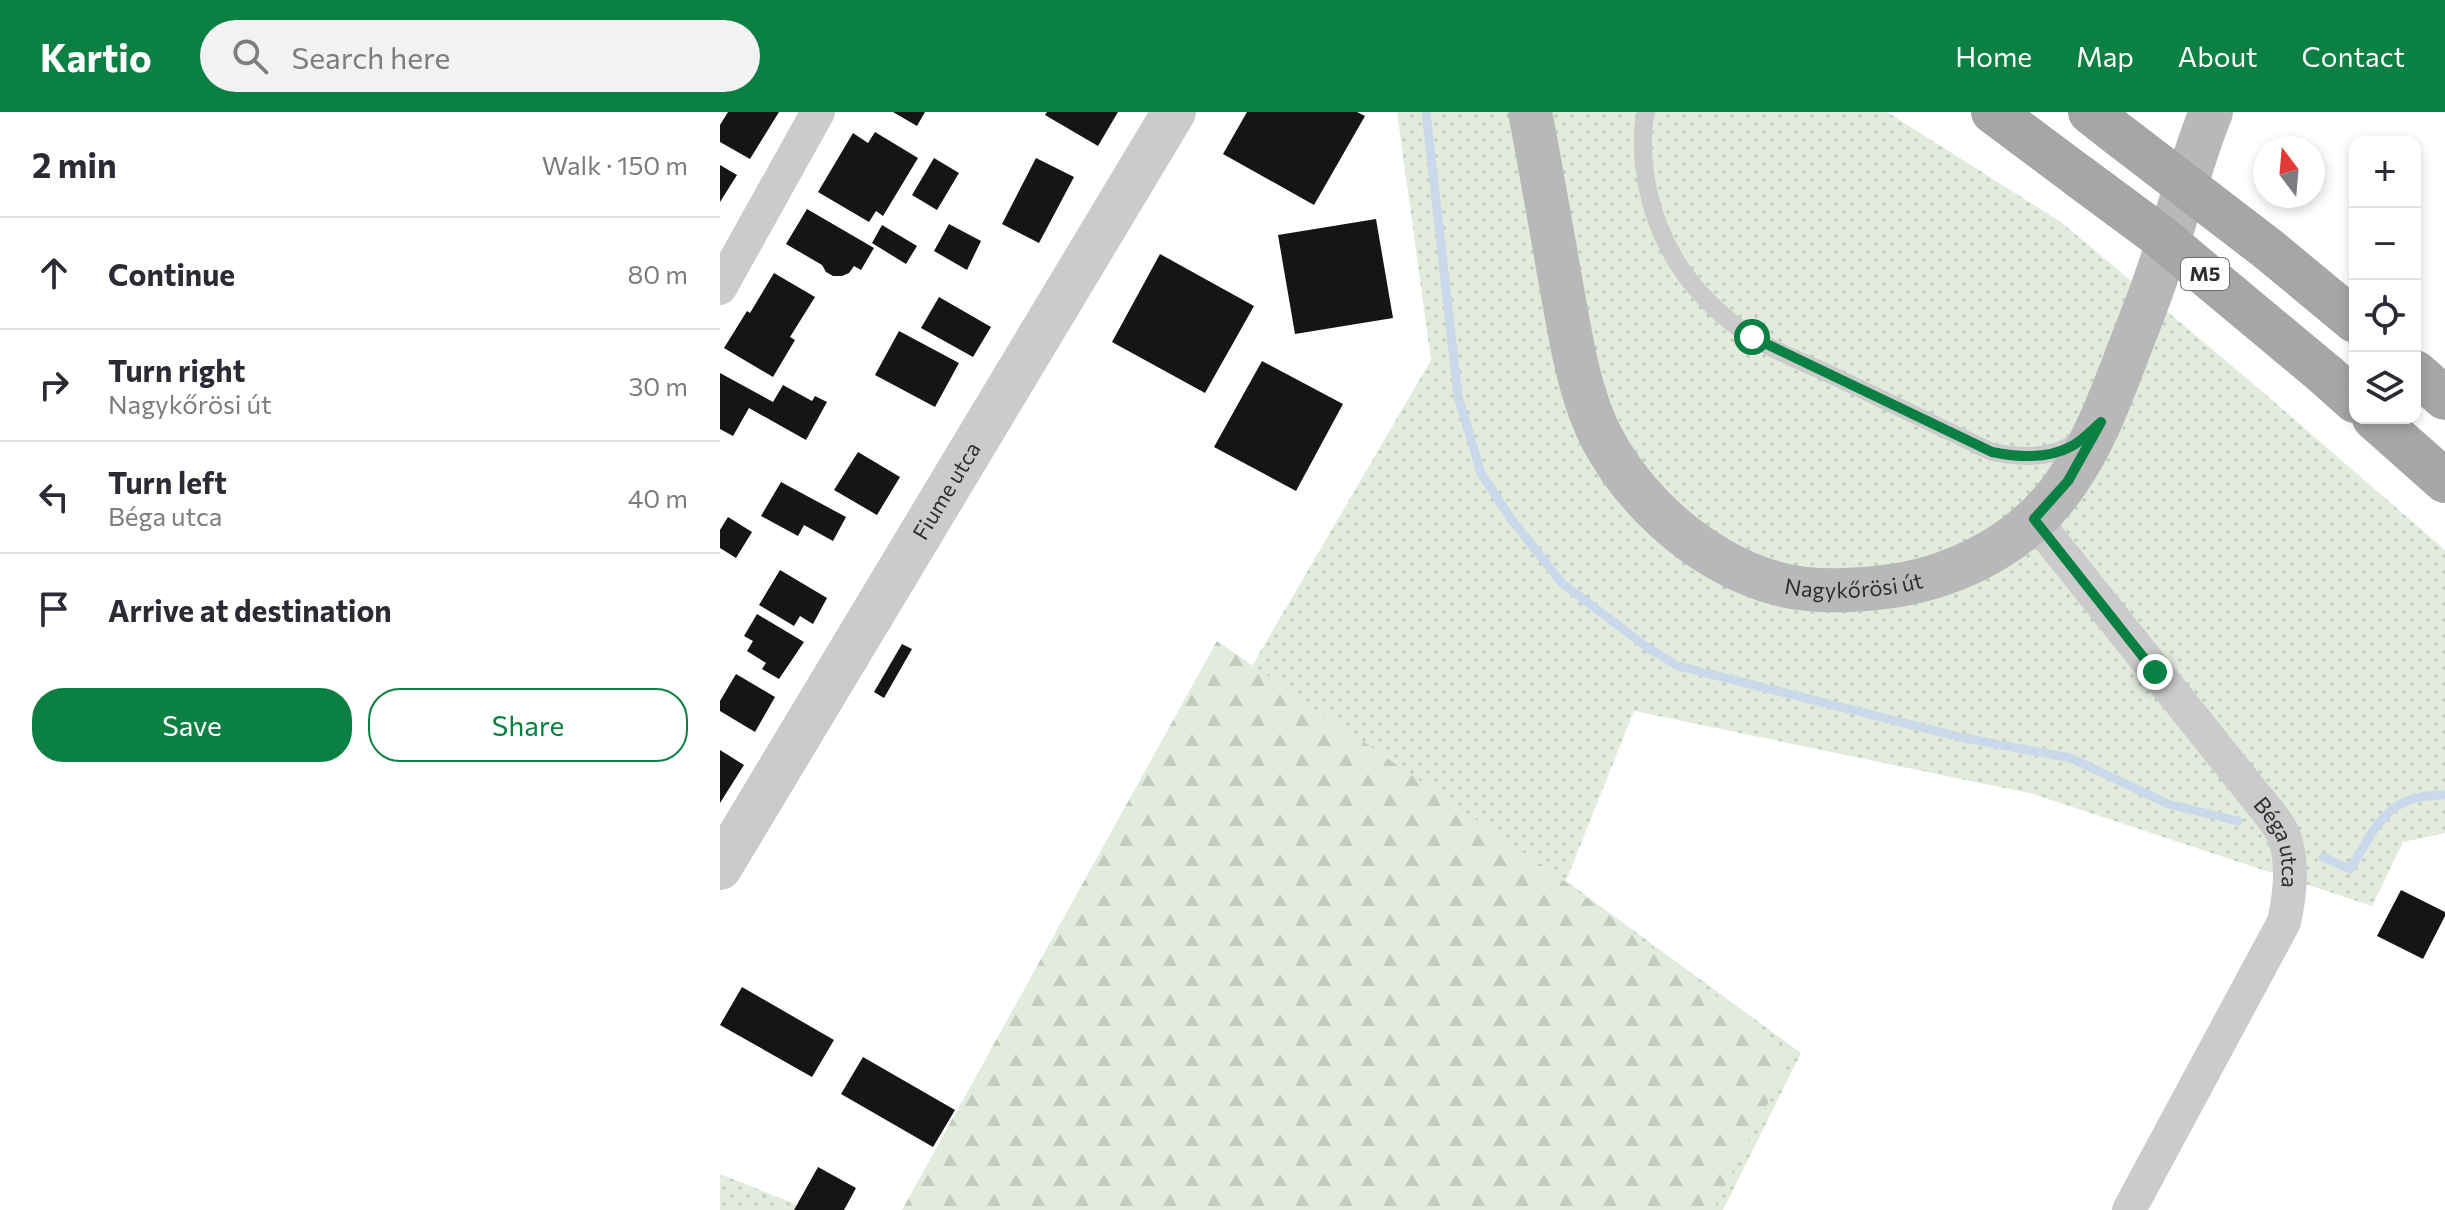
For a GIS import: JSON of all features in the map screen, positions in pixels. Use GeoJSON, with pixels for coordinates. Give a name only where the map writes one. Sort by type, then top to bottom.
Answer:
{"type":"FeatureCollection","features":[{"type":"Feature","properties":{"kind":"main road","name":"Nagykőrösi út"},"geometry":{"type":"LineString","coordinates":[[1530,112],[1576,367],[1590,412],[1621,469],[1650,504],[1683,535],[1739,570],[1782,585],[1857,590],[1928,578],[1974,561],[1995,550],[2034,519],[2068,481],[2101,422],[2158,273],[2210,115]]}},
{"type":"Feature","properties":{"kind":"main road","name":"M5"},"geometry":{"type":"LineString","coordinates":[[1993,112],[2157,234],[2340,388]]}},
{"type":"Feature","properties":{"kind":"main road","name":"M5"},"geometry":{"type":"LineString","coordinates":[[2102,122],[2268,249],[2349,316]]}},
{"type":"Feature","properties":{"kind":"main road"},"geometry":{"type":"LineString","coordinates":[[2421,377],[2445,398]]}},
{"type":"Feature","properties":{"kind":"main road"},"geometry":{"type":"LineString","coordinates":[[2381,424],[2445,481]]}},
{"type":"Feature","properties":{"kind":"street"},"geometry":{"type":"LineString","coordinates":[[720,288],[818,112]]}},
{"type":"Feature","properties":{"kind":"street","name":"Fiume utca"},"geometry":{"type":"LineString","coordinates":[[720,868],[1174,112]]}},
{"type":"Feature","properties":{"kind":"street","name":"Béga utca"},"geometry":{"type":"LineString","coordinates":[[2034,519],[2283,834],[2289,868],[2290,893],[2284,922],[2129,1210]]}},
{"type":"Feature","properties":{"kind":"lane"},"geometry":{"type":"LineString","coordinates":[[1646,112],[1643,146],[1645,174],[1663,238],[1681,271],[1701,294],[1752,337],[1992,452],[2016,457],[2070,447],[2101,422]]}},
{"type":"Feature","properties":{"kind":"green space"},"geometry":{"type":"Polygon","coordinates":[[[1397,112],[1887,112],[2061,222],[2445,550],[2445,833],[2403,842],[2372,906],[2033,794],[1634,711],[1566,881],[1801,1053],[1723,1210],[934,1210],[1431,360],[1397,112]]]}},
{"type":"Feature","properties":{"kind":"green space"},"geometry":{"type":"Polygon","coordinates":[[[1217,641],[1552,872],[1793,1054],[1713,1210],[902,1210],[1217,641]]]}},
{"type":"Feature","properties":{"kind":"green space"},"geometry":{"type":"Polygon","coordinates":[[[720,1174],[810,1210],[720,1210],[720,1174]]]}},
{"type":"Feature","properties":{"kind":"building"},"geometry":{"type":"Polygon","coordinates":[[[728,112],[779,112],[750,159],[720,142],[720,125],[728,112]]]}},
{"type":"Feature","properties":{"kind":"building"},"geometry":{"type":"Polygon","coordinates":[[[893,112],[925,112],[917,126],[893,112]]]}},
{"type":"Feature","properties":{"kind":"building"},"geometry":{"type":"Polygon","coordinates":[[[1047,112],[1118,112],[1098,146],[1045,115],[1047,112]]]}},
{"type":"Feature","properties":{"kind":"building"},"geometry":{"type":"Polygon","coordinates":[[[1247,112],[1357,112],[1365,116],[1314,205],[1223,154],[1247,112]]]}},
{"type":"Feature","properties":{"kind":"building"},"geometry":{"type":"Polygon","coordinates":[[[875,132],[918,158],[883,216],[876,211],[869,222],[818,192],[853,133],[868,143],[875,132]]]}},
{"type":"Feature","properties":{"kind":"building"},"geometry":{"type":"Polygon","coordinates":[[[934,158],[959,173],[937,210],[912,195],[934,158]]]}},
{"type":"Feature","properties":{"kind":"building"},"geometry":{"type":"Polygon","coordinates":[[[1036,158],[1074,177],[1039,243],[1002,224],[1036,158]]]}},
{"type":"Feature","properties":{"kind":"building"},"geometry":{"type":"Polygon","coordinates":[[[720,165],[737,175],[720,202],[720,165]]]}},
{"type":"Feature","properties":{"kind":"building"},"geometry":{"type":"Polygon","coordinates":[[[807,209],[874,248],[861,270],[854,266],[849,273],[833,276],[822,265],[786,244],[807,209]]]}},
{"type":"Feature","properties":{"kind":"building"},"geometry":{"type":"Polygon","coordinates":[[[1376,219],[1393,318],[1295,334],[1278,235],[1376,219]]]}},
{"type":"Feature","properties":{"kind":"building"},"geometry":{"type":"Polygon","coordinates":[[[949,224],[981,241],[967,270],[934,251],[949,224]]]}},
{"type":"Feature","properties":{"kind":"building"},"geometry":{"type":"Polygon","coordinates":[[[882,225],[917,246],[906,264],[872,243],[882,225]]]}},
{"type":"Feature","properties":{"kind":"building"},"geometry":{"type":"Polygon","coordinates":[[[1160,254],[1254,306],[1205,393],[1112,342],[1160,254]]]}},
{"type":"Feature","properties":{"kind":"building"},"geometry":{"type":"Polygon","coordinates":[[[774,273],[815,297],[790,337],[795,340],[773,377],[724,348],[774,273]]]}},
{"type":"Feature","properties":{"kind":"building"},"geometry":{"type":"Polygon","coordinates":[[[939,297],[991,327],[973,357],[921,328],[939,297]]]}},
{"type":"Feature","properties":{"kind":"building"},"geometry":{"type":"Polygon","coordinates":[[[899,331],[959,363],[935,407],[875,375],[899,331]]]}},
{"type":"Feature","properties":{"kind":"building"},"geometry":{"type":"Polygon","coordinates":[[[1262,361],[1343,404],[1296,491],[1214,447],[1262,361]]]}},
{"type":"Feature","properties":{"kind":"building"},"geometry":{"type":"Polygon","coordinates":[[[720,373],[773,402],[783,385],[812,401],[815,396],[827,402],[806,440],[749,408],[733,436],[720,429],[720,373]]]}},
{"type":"Feature","properties":{"kind":"building"},"geometry":{"type":"Polygon","coordinates":[[[858,452],[900,477],[877,515],[834,490],[858,452]]]}},
{"type":"Feature","properties":{"kind":"building"},"geometry":{"type":"Polygon","coordinates":[[[781,482],[846,517],[833,541],[804,525],[798,536],[761,516],[781,482]]]}},
{"type":"Feature","properties":{"kind":"building"},"geometry":{"type":"Polygon","coordinates":[[[728,517],[752,532],[736,558],[720,548],[720,530],[728,517]]]}},
{"type":"Feature","properties":{"kind":"building"},"geometry":{"type":"Polygon","coordinates":[[[780,570],[827,598],[813,624],[800,616],[794,626],[759,605],[780,570]]]}},
{"type":"Feature","properties":{"kind":"building"},"geometry":{"type":"Polygon","coordinates":[[[757,614],[804,642],[779,679],[762,669],[766,663],[747,651],[753,641],[744,636],[757,614]]]}},
{"type":"Feature","properties":{"kind":"building"},"geometry":{"type":"Polygon","coordinates":[[[902,644],[912,649],[884,698],[874,692],[902,644]]]}},
{"type":"Feature","properties":{"kind":"building"},"geometry":{"type":"Polygon","coordinates":[[[736,674],[775,697],[755,732],[720,711],[720,701],[736,674]]]}},
{"type":"Feature","properties":{"kind":"building"},"geometry":{"type":"Polygon","coordinates":[[[720,750],[744,765],[720,803],[720,750]]]}},
{"type":"Feature","properties":{"kind":"building"},"geometry":{"type":"Polygon","coordinates":[[[2401,890],[2445,912],[2423,959],[2377,936],[2401,890]]]}},
{"type":"Feature","properties":{"kind":"building"},"geometry":{"type":"Polygon","coordinates":[[[742,987],[834,1040],[812,1077],[720,1025],[742,987]]]}},
{"type":"Feature","properties":{"kind":"building"},"geometry":{"type":"Polygon","coordinates":[[[863,1057],[955,1110],[933,1147],[841,1094],[863,1057]]]}},
{"type":"Feature","properties":{"kind":"building"},"geometry":{"type":"Polygon","coordinates":[[[818,1167],[856,1188],[844,1210],[794,1210],[818,1167]]]}},
{"type":"Feature","properties":{"kind":"waterway"},"geometry":{"type":"LineString","coordinates":[[1426,112],[1458,396],[1481,473],[1511,519],[1562,583],[1648,648],[1678,666],[1964,738],[2071,758],[2168,804],[2238,821]]}},
{"type":"Feature","properties":{"kind":"waterway"},"geometry":{"type":"LineString","coordinates":[[2323,857],[2350,869],[2376,826],[2396,807],[2425,796],[2445,795]]}},
{"type":"Feature","properties":{"kind":"route"},"geometry":{"type":"LineString","coordinates":[[1752,337],[1992,452],[2016,457],[2070,447],[2101,422],[2068,481],[2034,519],[2155,672]]}}]}
